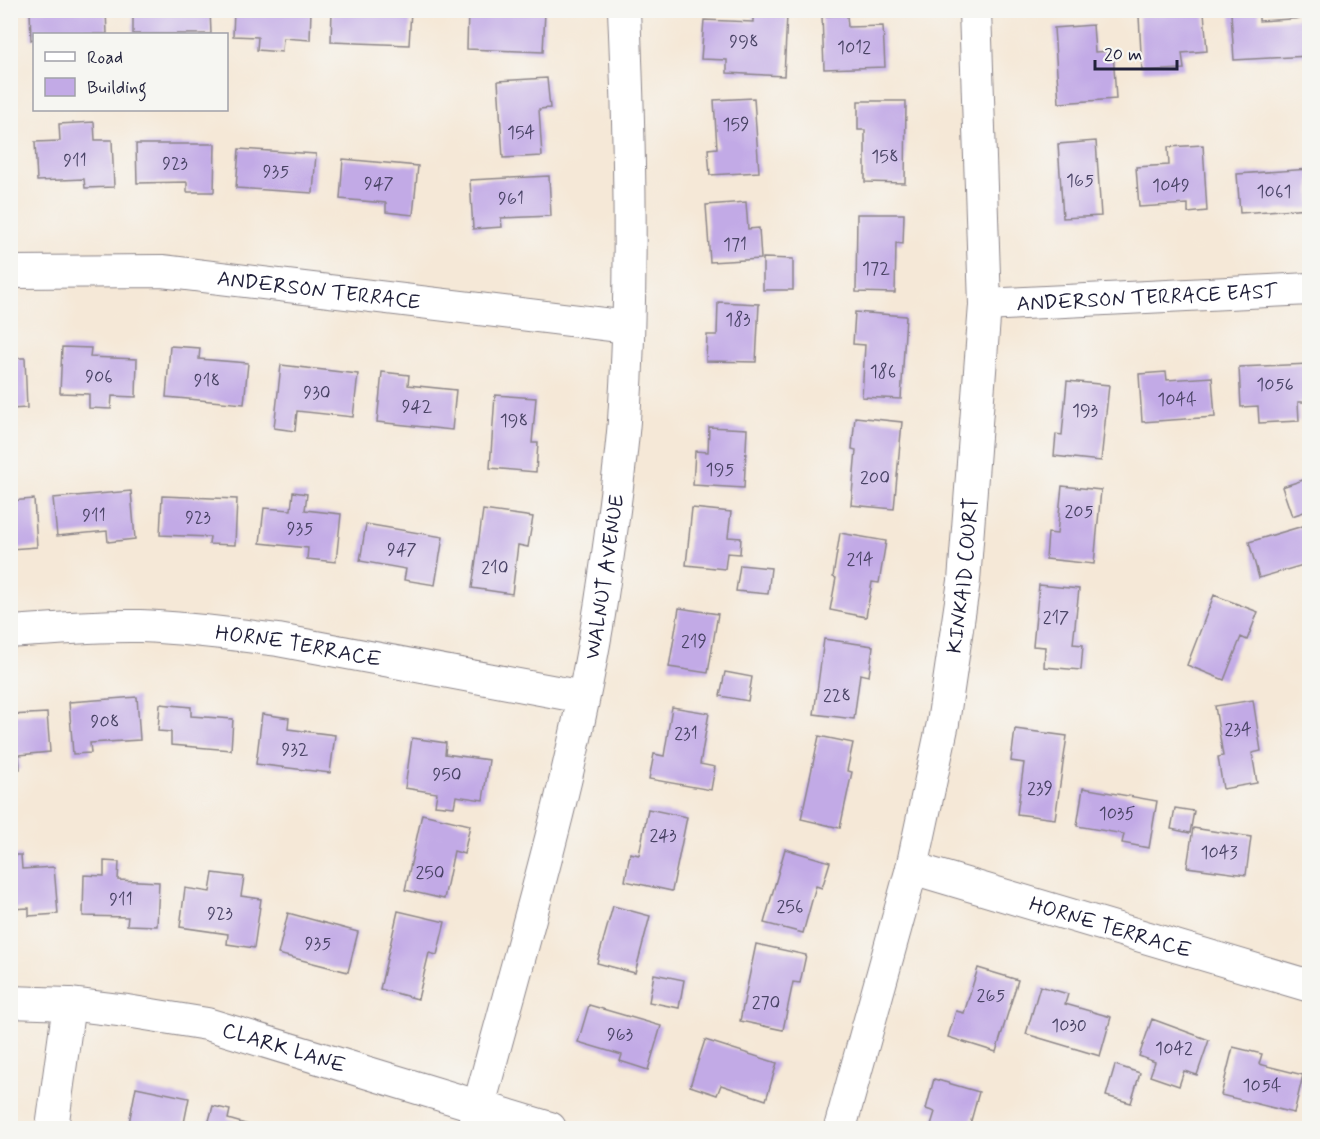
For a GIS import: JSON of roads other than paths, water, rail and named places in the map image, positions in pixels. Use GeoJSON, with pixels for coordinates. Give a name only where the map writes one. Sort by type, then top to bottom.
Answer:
{"type":"FeatureCollection","features":[{"type":"Feature","properties":{"kind":"street","name":"WALNUT AVENUE"},"geometry":{"type":"LineString","coordinates":[[476,1118],[555,821],[584,697],[601,603],[624,423],[628,327],[629,127],[624,10]]}},
{"type":"Feature","properties":{"kind":"street","name":"KINKAID COURT"},"geometry":{"type":"LineString","coordinates":[[840,1128],[912,868],[943,723],[964,580],[985,305],[975,10]]}},
{"type":"Feature","properties":{"kind":"street","name":"ANDERSON TERRACE"},"geometry":{"type":"LineString","coordinates":[[10,272],[162,271],[628,327]]}},
{"type":"Feature","properties":{"kind":"street","name":"ANDERSON TERRACE EAST"},"geometry":{"type":"LineString","coordinates":[[985,305],[1310,289]]}},
{"type":"Feature","properties":{"kind":"street","name":"HORNE TERRACE"},"geometry":{"type":"LineString","coordinates":[[10,632],[139,626],[231,633],[584,697]]}},
{"type":"Feature","properties":{"kind":"street","name":"HORNE TERRACE"},"geometry":{"type":"LineString","coordinates":[[912,868],[1309,982]]}},
{"type":"Feature","properties":{"kind":"street","name":"CLARK LANE"},"geometry":{"type":"LineString","coordinates":[[10,1002],[69,1004],[207,1024],[476,1118],[550,1128]]}},
{"type":"Feature","properties":{"kind":"street"},"geometry":{"type":"LineString","coordinates":[[52,1128],[69,1004]]}}]}
